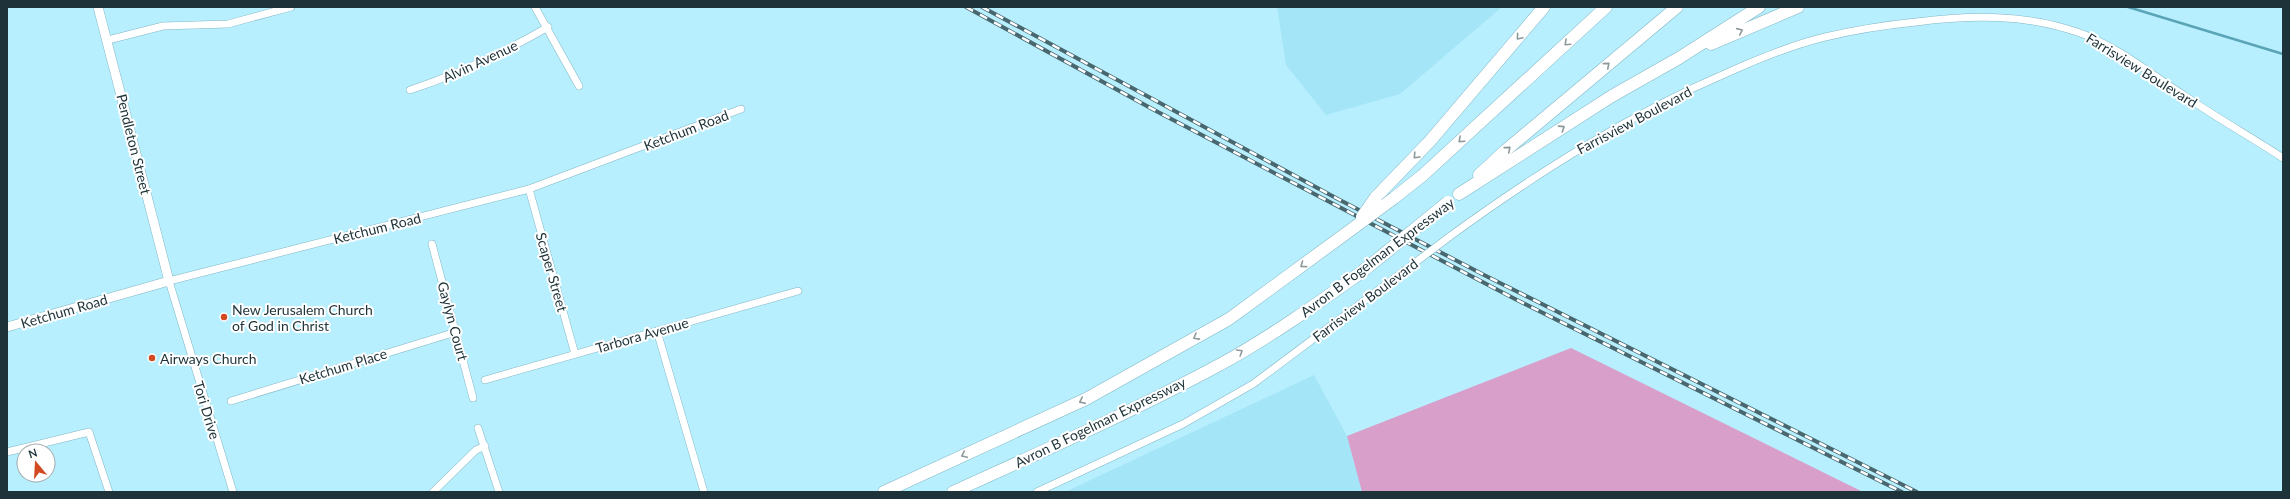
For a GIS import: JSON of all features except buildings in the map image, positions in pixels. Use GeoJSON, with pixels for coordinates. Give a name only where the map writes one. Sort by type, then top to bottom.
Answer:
{"type":"FeatureCollection","features":[{"type":"Feature","properties":{"kind":"highway","name":"Avron B Fogelman Expressway"},"geometry":{"type":"LineString","coordinates":[[884,492],[1086,399],[1229,319],[1394,198],[1422,175],[1606,7]]}},
{"type":"Feature","properties":{"kind":"highway","name":"Avron B Fogelman Expressway"},"geometry":{"type":"LineString","coordinates":[[953,492],[1081,433],[1221,364],[1316,306],[1363,271],[1459,194],[1506,150],[1677,7]]}},
{"type":"Feature","properties":{"kind":"highway"},"geometry":{"type":"LineString","coordinates":[[1459,194],[1612,96],[1679,58],[1759,7]]}},
{"type":"Feature","properties":{"kind":"highway"},"geometry":{"type":"LineString","coordinates":[[1679,58],[1798,7]]}},
{"type":"Feature","properties":{"kind":"highway"},"geometry":{"type":"LineString","coordinates":[[1356,226],[1376,197],[1440,130],[1541,10]]}},
{"type":"Feature","properties":{"kind":"main road","name":"Pendleton Street"},"geometry":{"type":"LineString","coordinates":[[98,7],[108,40],[169,281]]}},
{"type":"Feature","properties":{"kind":"main road","name":"Ketchum Road"},"geometry":{"type":"LineString","coordinates":[[7,327],[169,281]]}},
{"type":"Feature","properties":{"kind":"street"},"geometry":{"type":"LineString","coordinates":[[108,40],[162,26],[228,24],[291,7]]}},
{"type":"Feature","properties":{"kind":"street"},"geometry":{"type":"LineString","coordinates":[[535,7],[548,27],[579,86]]}},
{"type":"Feature","properties":{"kind":"street","name":"Farrisview Boulevard"},"geometry":{"type":"LineString","coordinates":[[1037,492],[1183,424],[1253,384],[1449,237],[1542,171],[1610,130],[1685,92],[1776,52],[1824,37],[1883,26],[1956,17],[2000,17],[2036,21],[2063,27],[2080,32],[2106,46],[2283,158]]}},
{"type":"Feature","properties":{"kind":"street","name":"Alvin Avenue"},"geometry":{"type":"LineString","coordinates":[[410,90],[452,76],[509,50],[548,27]]}},
{"type":"Feature","properties":{"kind":"street","name":"Ketchum Road"},"geometry":{"type":"LineString","coordinates":[[169,281],[529,189],[741,109]]}},
{"type":"Feature","properties":{"kind":"street","name":"Scaper Street"},"geometry":{"type":"LineString","coordinates":[[529,189],[575,354]]}},
{"type":"Feature","properties":{"kind":"street","name":"Gaylyn Court"},"geometry":{"type":"LineString","coordinates":[[432,244],[473,398]]}},
{"type":"Feature","properties":{"kind":"street","name":"Tori Drive"},"geometry":{"type":"LineString","coordinates":[[169,281],[233,492]]}},
{"type":"Feature","properties":{"kind":"street","name":"Tarbora Avenue"},"geometry":{"type":"LineString","coordinates":[[485,380],[798,291]]}},
{"type":"Feature","properties":{"kind":"street"},"geometry":{"type":"LineString","coordinates":[[657,331],[704,492]]}},
{"type":"Feature","properties":{"kind":"street","name":"Ketchum Place"},"geometry":{"type":"LineString","coordinates":[[231,400],[456,332]]}},
{"type":"Feature","properties":{"kind":"street"},"geometry":{"type":"LineString","coordinates":[[478,428],[499,492]]}},
{"type":"Feature","properties":{"kind":"street"},"geometry":{"type":"LineString","coordinates":[[7,452],[89,432],[109,492]]}},
{"type":"Feature","properties":{"kind":"street"},"geometry":{"type":"LineString","coordinates":[[433,492],[476,450],[485,446]]}},
{"type":"Feature","properties":{"kind":"shaded area"},"geometry":{"type":"Polygon","coordinates":[[[1277,7],[1502,7],[1400,94],[1326,115],[1286,65],[1277,7]]]}},
{"type":"Feature","properties":{"kind":"shaded area"},"geometry":{"type":"Polygon","coordinates":[[[1571,348],[1863,492],[1362,492],[1347,436],[1571,348]]]}},
{"type":"Feature","properties":{"kind":"shaded area"},"geometry":{"type":"Polygon","coordinates":[[[1314,375],[1347,436],[1362,492],[1065,492],[1314,375]]]}},
{"type":"Feature","properties":{"kind":"waterway"},"geometry":{"type":"LineString","coordinates":[[2128,7],[2283,54]]}},
{"type":"Feature","properties":{"kind":"railway"},"geometry":{"type":"LineString","coordinates":[[966,7],[1156,111],[1515,299],[1902,492]]}},
{"type":"Feature","properties":{"kind":"railway"},"geometry":{"type":"LineString","coordinates":[[982,7],[1336,198],[1486,276],[1917,492]]}},
{"type":"Feature","properties":{"kind":"place","name":"New Jerusalem Church of God in Christ"},"geometry":{"type":"Point","coordinates":[224,317]}},
{"type":"Feature","properties":{"kind":"place","name":"Airways Church"},"geometry":{"type":"Point","coordinates":[152,358]}}]}
